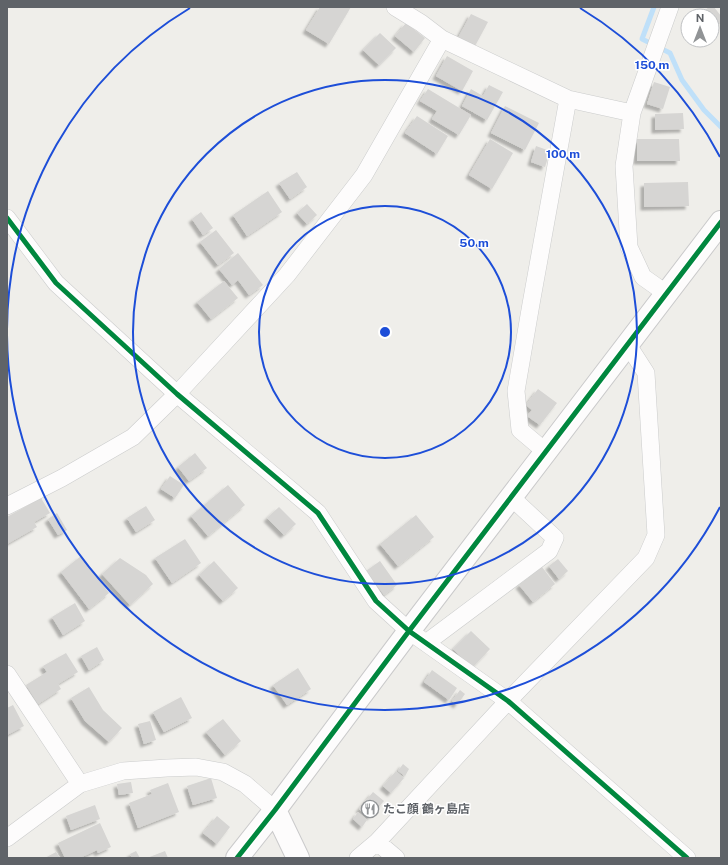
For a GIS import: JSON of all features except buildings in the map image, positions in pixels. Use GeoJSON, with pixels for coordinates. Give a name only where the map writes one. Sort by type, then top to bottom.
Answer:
{"type":"FeatureCollection","features":[{"type":"Feature","properties":{"kind":"street"},"geometry":{"type":"LineString","coordinates":[[395,7],[421,23],[442,39],[568,99],[632,113]]}},
{"type":"Feature","properties":{"kind":"street"},"geometry":{"type":"LineString","coordinates":[[667,294],[644,277],[629,247],[624,166],[632,113],[670,7]]}},
{"type":"Feature","properties":{"kind":"street"},"geometry":{"type":"LineString","coordinates":[[7,506],[62,478],[133,438],[178,394],[287,275],[364,175],[442,39]]}},
{"type":"Feature","properties":{"kind":"street"},"geometry":{"type":"LineString","coordinates":[[546,452],[520,430],[516,390],[568,99]]}},
{"type":"Feature","properties":{"kind":"street"},"geometry":{"type":"LineString","coordinates":[[7,218],[56,283],[178,394],[318,513],[376,600],[417,637],[508,701],[687,858]]}},
{"type":"Feature","properties":{"kind":"street"},"geometry":{"type":"LineString","coordinates":[[237,858],[417,637],[512,498],[721,222]]}},
{"type":"Feature","properties":{"kind":"street"},"geometry":{"type":"LineString","coordinates":[[358,858],[377,842],[508,701],[646,558],[656,535],[646,373],[628,346]]}},
{"type":"Feature","properties":{"kind":"street"},"geometry":{"type":"LineString","coordinates":[[417,637],[549,551],[555,538],[512,498]]}},
{"type":"Feature","properties":{"kind":"street"},"geometry":{"type":"LineString","coordinates":[[7,674],[80,784]]}},
{"type":"Feature","properties":{"kind":"street"},"geometry":{"type":"LineString","coordinates":[[7,838],[80,784],[123,771],[196,767],[223,772],[245,784],[275,810],[298,858]]}},
{"type":"Feature","properties":{"kind":"street"},"geometry":{"type":"LineString","coordinates":[[377,842],[396,858]]}},
{"type":"Feature","properties":{"kind":"waterway"},"geometry":{"type":"LineString","coordinates":[[654,7],[642,39],[670,53],[682,80],[704,110],[721,127]]}},
{"type":"Feature","properties":{"kind":"cycle path"},"geometry":{"type":"LineString","coordinates":[[7,218],[56,283],[177,394],[318,513],[376,601],[409,631],[508,701],[687,858]]}},
{"type":"Feature","properties":{"kind":"cycle path"},"geometry":{"type":"LineString","coordinates":[[237,858],[721,222]]}},
{"type":"Feature","properties":{"kind":"place","name":"たこ顔 鶴ヶ島店"},"geometry":{"type":"Point","coordinates":[370,809]}}]}
